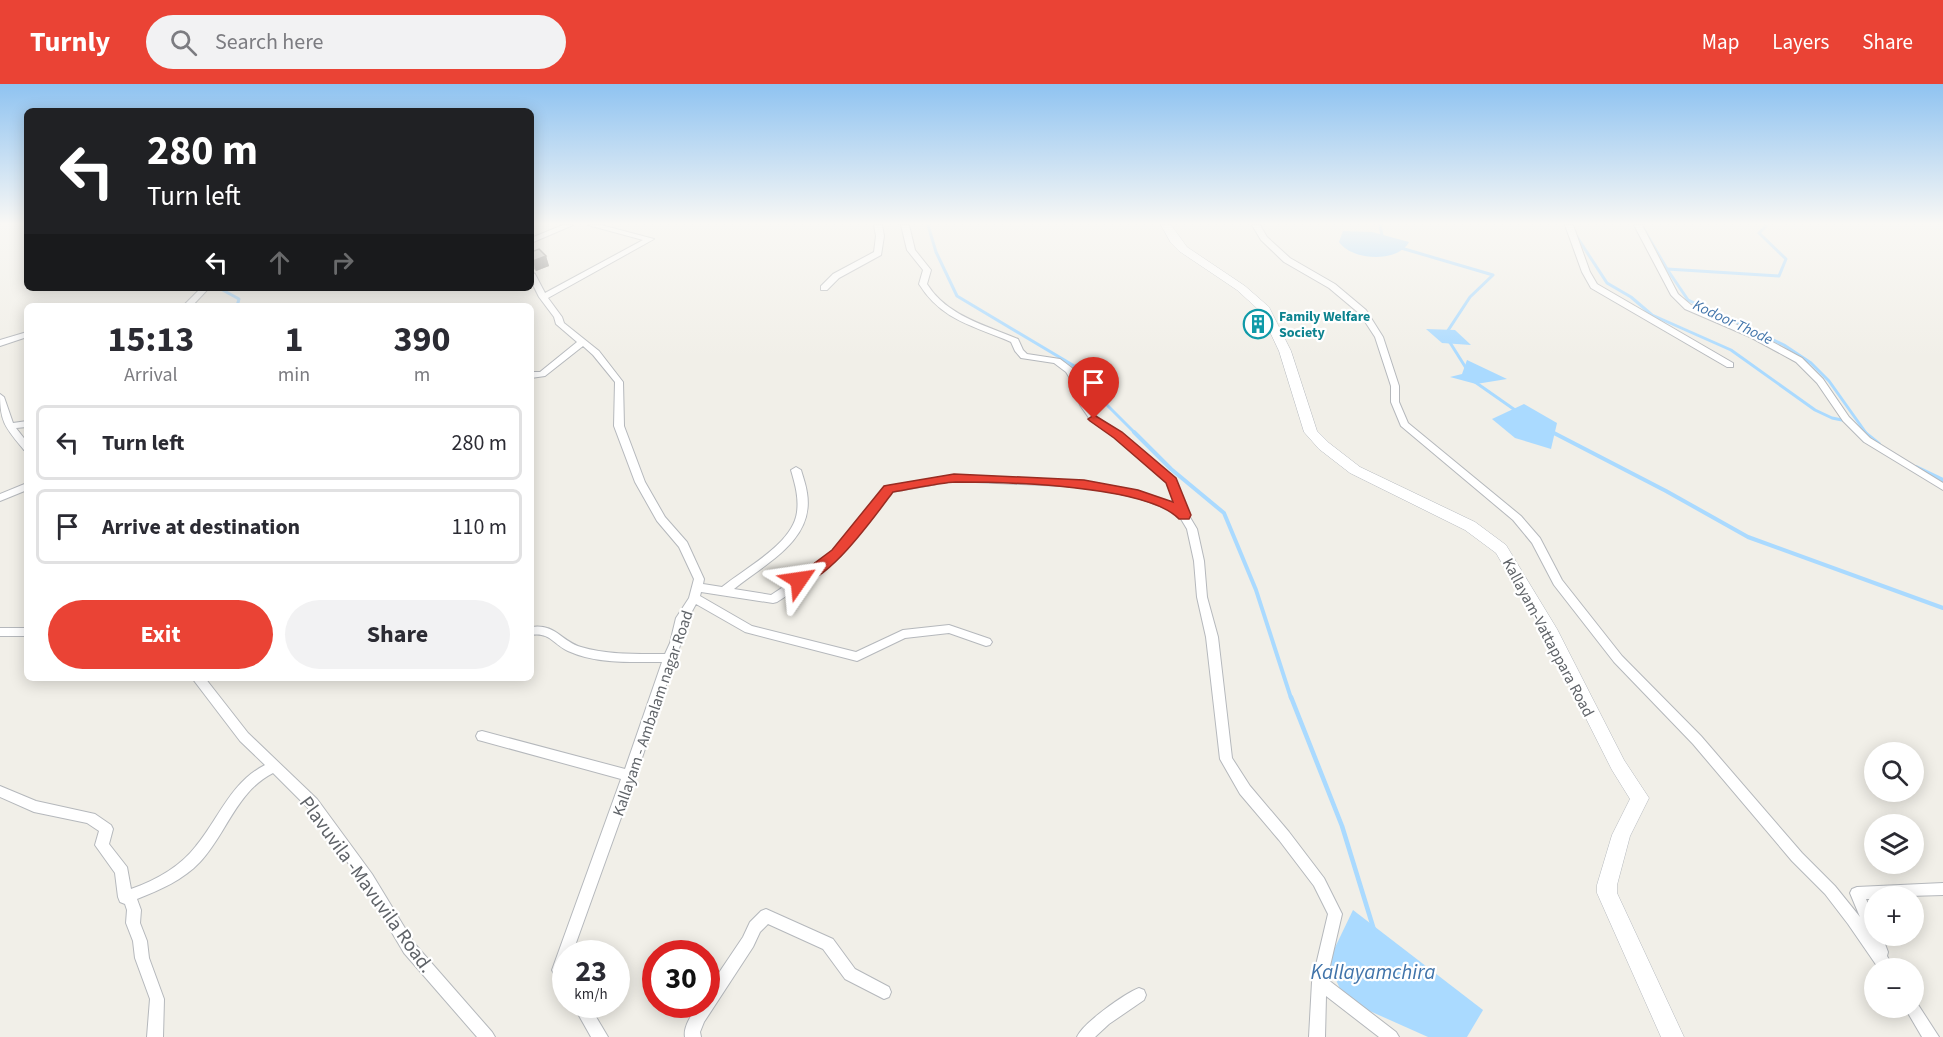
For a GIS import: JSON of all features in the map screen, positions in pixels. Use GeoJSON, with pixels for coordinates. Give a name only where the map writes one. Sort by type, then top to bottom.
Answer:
{"type":"FeatureCollection","features":[{"type":"Feature","properties":{"kind":"street"},"geometry":{"type":"LineString","coordinates":[[543,297],[594,269]]}},
{"type":"Feature","properties":{"kind":"street"},"geometry":{"type":"LineString","coordinates":[[824,288],[834,277],[848,269]]}},
{"type":"Feature","properties":{"kind":"street"},"geometry":{"type":"LineString","coordinates":[[927,269],[922,284],[935,302],[961,319],[1015,341],[1018,351],[1024,357],[1057,361],[1069,370],[1078,385],[1084,405],[1094,419],[1118,435],[1172,481],[1192,530],[1199,561],[1202,597],[1212,637],[1226,759],[1245,790],[1319,882],[1335,914],[1319,982],[1317,1037]]}},
{"type":"Feature","properties":{"kind":"street","name":"Kallayam-Vattappara Road"},"geometry":{"type":"LineString","coordinates":[[1213,269],[1241,288],[1265,309],[1285,351],[1308,426],[1324,446],[1355,470],[1470,526],[1498,546],[1514,568],[1551,633],[1618,765],[1640,798],[1621,835],[1608,879],[1607,892],[1664,1022],[1673,1037]]}},
{"type":"Feature","properties":{"kind":"street"},"geometry":{"type":"LineString","coordinates":[[1303,269],[1332,286],[1363,312],[1379,337],[1395,386],[1395,402],[1404,424],[1517,518],[1536,541],[1558,582],[1618,659],[1697,740],[1797,857],[1830,890],[1879,958]]}},
{"type":"Feature","properties":{"kind":"street"},"geometry":{"type":"LineString","coordinates":[[1584,269],[1594,286],[1730,366]]}},
{"type":"Feature","properties":{"kind":"street"},"geometry":{"type":"LineString","coordinates":[[1662,269],[1675,295],[1681,301],[1697,312],[1753,335],[1799,360],[1820,381],[1849,422],[1867,440],[1943,487]]}},
{"type":"Feature","properties":{"kind":"street"},"geometry":{"type":"LineString","coordinates":[[534,280],[558,317],[560,324],[608,366],[619,381],[619,426],[623,442],[647,495],[661,519],[683,545],[699,579],[695,592]]}},
{"type":"Feature","properties":{"kind":"street"},"geometry":{"type":"LineString","coordinates":[[190,303],[202,291]]}},
{"type":"Feature","properties":{"kind":"street"},"geometry":{"type":"LineString","coordinates":[[0,343],[24,335]]}},
{"type":"Feature","properties":{"kind":"street"},"geometry":{"type":"LineString","coordinates":[[534,375],[542,374],[583,342]]}},
{"type":"Feature","properties":{"kind":"street"},"geometry":{"type":"LineString","coordinates":[[0,397],[9,426],[24,444]]}},
{"type":"Feature","properties":{"kind":"street"},"geometry":{"type":"LineString","coordinates":[[9,426],[24,424]]}},
{"type":"Feature","properties":{"kind":"street"},"geometry":{"type":"LineString","coordinates":[[724,591],[742,574],[771,556],[793,537],[801,521],[804,505],[796,470]]}},
{"type":"Feature","properties":{"kind":"street"},"geometry":{"type":"LineString","coordinates":[[695,592],[724,591],[773,599],[816,571],[837,553],[889,489],[954,478],[1078,484],[1138,494],[1177,508],[1184,515]]}},
{"type":"Feature","properties":{"kind":"street"},"geometry":{"type":"LineString","coordinates":[[0,498],[24,487]]}},
{"type":"Feature","properties":{"kind":"street"},"geometry":{"type":"LineString","coordinates":[[695,592],[749,629],[857,657],[903,634],[949,629],[986,642]]}},
{"type":"Feature","properties":{"kind":"street","name":"Kallayam - Ambalam nagar Road"},"geometry":{"type":"LineString","coordinates":[[569,940],[630,776],[676,643],[682,618],[695,592]]}},
{"type":"Feature","properties":{"kind":"street"},"geometry":{"type":"LineString","coordinates":[[534,630],[540,628],[560,637],[571,648],[590,653],[640,658],[669,658]]}},
{"type":"Feature","properties":{"kind":"street"},"geometry":{"type":"LineString","coordinates":[[0,632],[24,632]]}},
{"type":"Feature","properties":{"kind":"street","name":"Plavuvila -Mavuvila Road."},"geometry":{"type":"LineString","coordinates":[[200,681],[244,737],[312,803],[367,878],[409,948],[487,1037]]}},
{"type":"Feature","properties":{"kind":"street"},"geometry":{"type":"LineString","coordinates":[[482,736],[630,776]]}},
{"type":"Feature","properties":{"kind":"street"},"geometry":{"type":"LineString","coordinates":[[125,897],[151,889],[187,863],[202,849],[243,786],[258,772],[274,766]]}},
{"type":"Feature","properties":{"kind":"street"},"geometry":{"type":"LineString","coordinates":[[0,791],[34,806],[90,818],[106,829],[102,845],[122,871],[125,897]]}},
{"type":"Feature","properties":{"kind":"street"},"geometry":{"type":"LineString","coordinates":[[1883,958],[1857,893],[1943,889]]}},
{"type":"Feature","properties":{"kind":"street"},"geometry":{"type":"LineString","coordinates":[[125,897],[130,900],[134,910],[133,923],[140,941],[142,958],[157,999],[155,1037]]}},
{"type":"Feature","properties":{"kind":"street"},"geometry":{"type":"LineString","coordinates":[[693,1037],[699,1017],[748,942],[755,927],[766,916],[828,944],[850,974],[884,992]]}},
{"type":"Feature","properties":{"kind":"street"},"geometry":{"type":"LineString","coordinates":[[1319,982],[1391,1037]]}},
{"type":"Feature","properties":{"kind":"street"},"geometry":{"type":"LineString","coordinates":[[1085,1037],[1096,1023],[1127,1005],[1139,995]]}},
{"type":"Feature","properties":{"kind":"street"},"geometry":{"type":"LineString","coordinates":[[588,1018],[600,1037]]}},
{"type":"Feature","properties":{"kind":"street"},"geometry":{"type":"LineString","coordinates":[[1919,1018],[1931,1037]]}},
{"type":"Feature","properties":{"kind":"water"},"geometry":{"type":"Polygon","coordinates":[[[1426,329],[1455,330],[1471,345],[1442,343],[1426,329]]]}},
{"type":"Feature","properties":{"kind":"water"},"geometry":{"type":"Polygon","coordinates":[[[1467,360],[1507,379],[1476,384],[1450,377],[1462,374],[1467,360]]]}},
{"type":"Feature","properties":{"kind":"water"},"geometry":{"type":"Polygon","coordinates":[[[1524,404],[1557,423],[1551,449],[1515,438],[1492,419],[1524,404]]]}},
{"type":"Feature","properties":{"kind":"water","name":"Kallayamchira"},"geometry":{"type":"Polygon","coordinates":[[[1353,910],[1483,1010],[1467,1037],[1428,1037],[1345,1000],[1328,962],[1353,910]]]}},
{"type":"Feature","properties":{"kind":"waterway"},"geometry":{"type":"LineString","coordinates":[[944,269],[957,296],[1076,367],[1086,384],[1171,469],[1224,513],[1256,590],[1291,698]]}},
{"type":"Feature","properties":{"kind":"waterway"},"geometry":{"type":"LineString","coordinates":[[1447,332],[1470,297],[1493,275],[1474,269]]}},
{"type":"Feature","properties":{"kind":"waterway"},"geometry":{"type":"LineString","coordinates":[[1598,269],[1607,283],[1631,297],[1652,315],[1731,350],[1815,410],[1832,418],[1847,421]]}},
{"type":"Feature","properties":{"kind":"waterway","name":"Kodoor Thode"},"geometry":{"type":"LineString","coordinates":[[1667,269],[1688,300],[1784,345],[1811,363],[1829,381],[1866,433]]}},
{"type":"Feature","properties":{"kind":"waterway","name":"Kodoor Thode"},"geometry":{"type":"LineString","coordinates":[[1675,269],[1779,276],[1782,269]]}},
{"type":"Feature","properties":{"kind":"waterway"},"geometry":{"type":"LineString","coordinates":[[224,291],[239,299],[238,303]]}},
{"type":"Feature","properties":{"kind":"waterway"},"geometry":{"type":"LineString","coordinates":[[1449,341],[1466,368]]}},
{"type":"Feature","properties":{"kind":"waterway"},"geometry":{"type":"LineString","coordinates":[[1475,382],[1515,410]]}},
{"type":"Feature","properties":{"kind":"waterway"},"geometry":{"type":"LineString","coordinates":[[1554,433],[1552,432],[1666,491],[1748,537],[1943,608]]}},
{"type":"Feature","properties":{"kind":"waterway","name":"Kodoor Thode"},"geometry":{"type":"LineString","coordinates":[[1864,432],[1879,444]]}},
{"type":"Feature","properties":{"kind":"waterway","name":"Kodoor Thode"},"geometry":{"type":"LineString","coordinates":[[1916,467],[1943,480]]}},
{"type":"Feature","properties":{"kind":"waterway"},"geometry":{"type":"LineString","coordinates":[[1291,697],[1342,826],[1374,930]]}},
{"type":"Feature","properties":{"kind":"place","name":"Family Welfare Society"},"geometry":{"type":"Point","coordinates":[1258,324]}},
{"type":"Feature","properties":{"kind":"route"},"geometry":{"type":"LineString","coordinates":[[799,580],[816,571],[837,553],[889,489],[954,478],[1084,484],[1138,494],[1177,508],[1184,515],[1172,481],[1118,435],[1094,419]]}}]}
